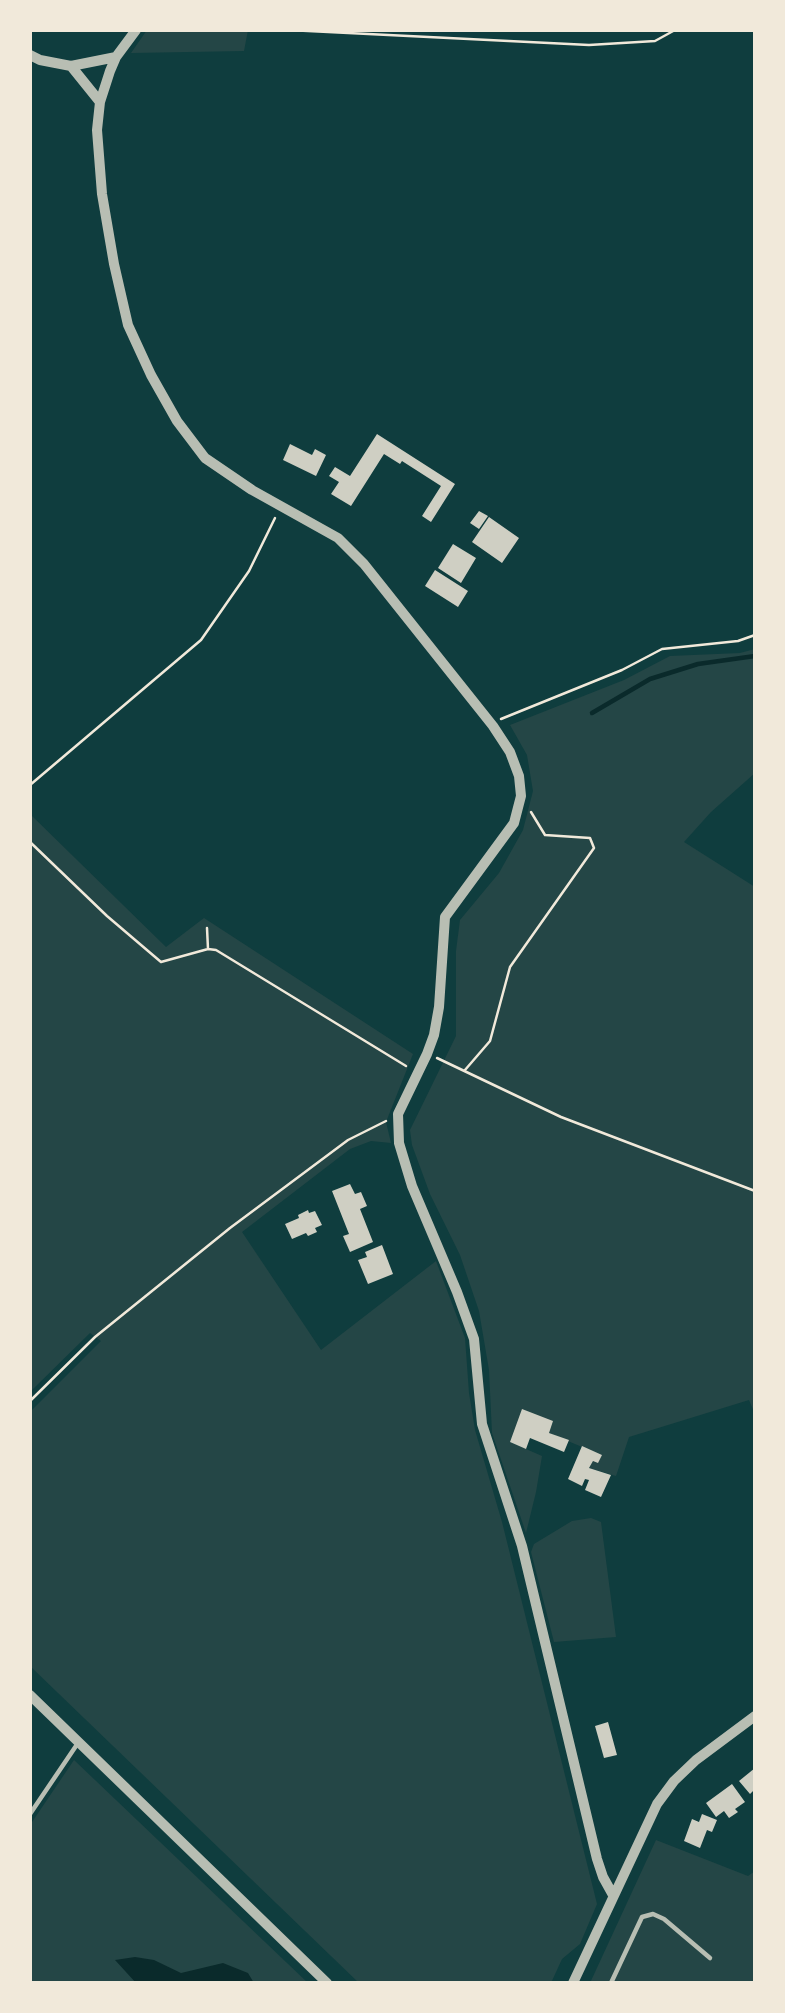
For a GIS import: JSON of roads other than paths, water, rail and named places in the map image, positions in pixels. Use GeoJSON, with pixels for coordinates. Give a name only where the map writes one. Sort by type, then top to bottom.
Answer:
{"type":"FeatureCollection","features":[{"type":"Feature","properties":{"kind":"street"},"geometry":{"type":"LineString","coordinates":[[136,30],[116,57],[100,102],[97,130],[102,194],[114,264],[128,325],[151,375],[177,421],[205,458],[230,477],[338,538],[364,564],[493,726],[510,752],[519,776],[521,796],[514,823],[445,917],[439,1007],[427,1054],[398,1114],[399,1143],[412,1186],[474,1339],[482,1424],[522,1546],[597,1859],[613,1895]]}},
{"type":"Feature","properties":{"kind":"street"},"geometry":{"type":"LineString","coordinates":[[30,55],[40,60],[71,66],[116,57]]}},
{"type":"Feature","properties":{"kind":"street"},"geometry":{"type":"LineString","coordinates":[[71,66],[100,102]]}},
{"type":"Feature","properties":{"kind":"street"},"geometry":{"type":"LineString","coordinates":[[30,1695],[327,1983]]}},
{"type":"Feature","properties":{"kind":"street"},"geometry":{"type":"LineString","coordinates":[[573,1983],[657,1804],[674,1781],[696,1760],[755,1716]]}},
{"type":"Feature","properties":{"kind":"lane"},"geometry":{"type":"LineString","coordinates":[[30,1814],[79,1742]]}},
{"type":"Feature","properties":{"kind":"lane"},"geometry":{"type":"LineString","coordinates":[[611,1983],[642,1917],[653,1913],[664,1919],[710,1958]]}},
{"type":"Feature","properties":{"kind":"waterway"},"geometry":{"type":"LineString","coordinates":[[592,713],[650,679],[698,664],[755,656]]}}]}
